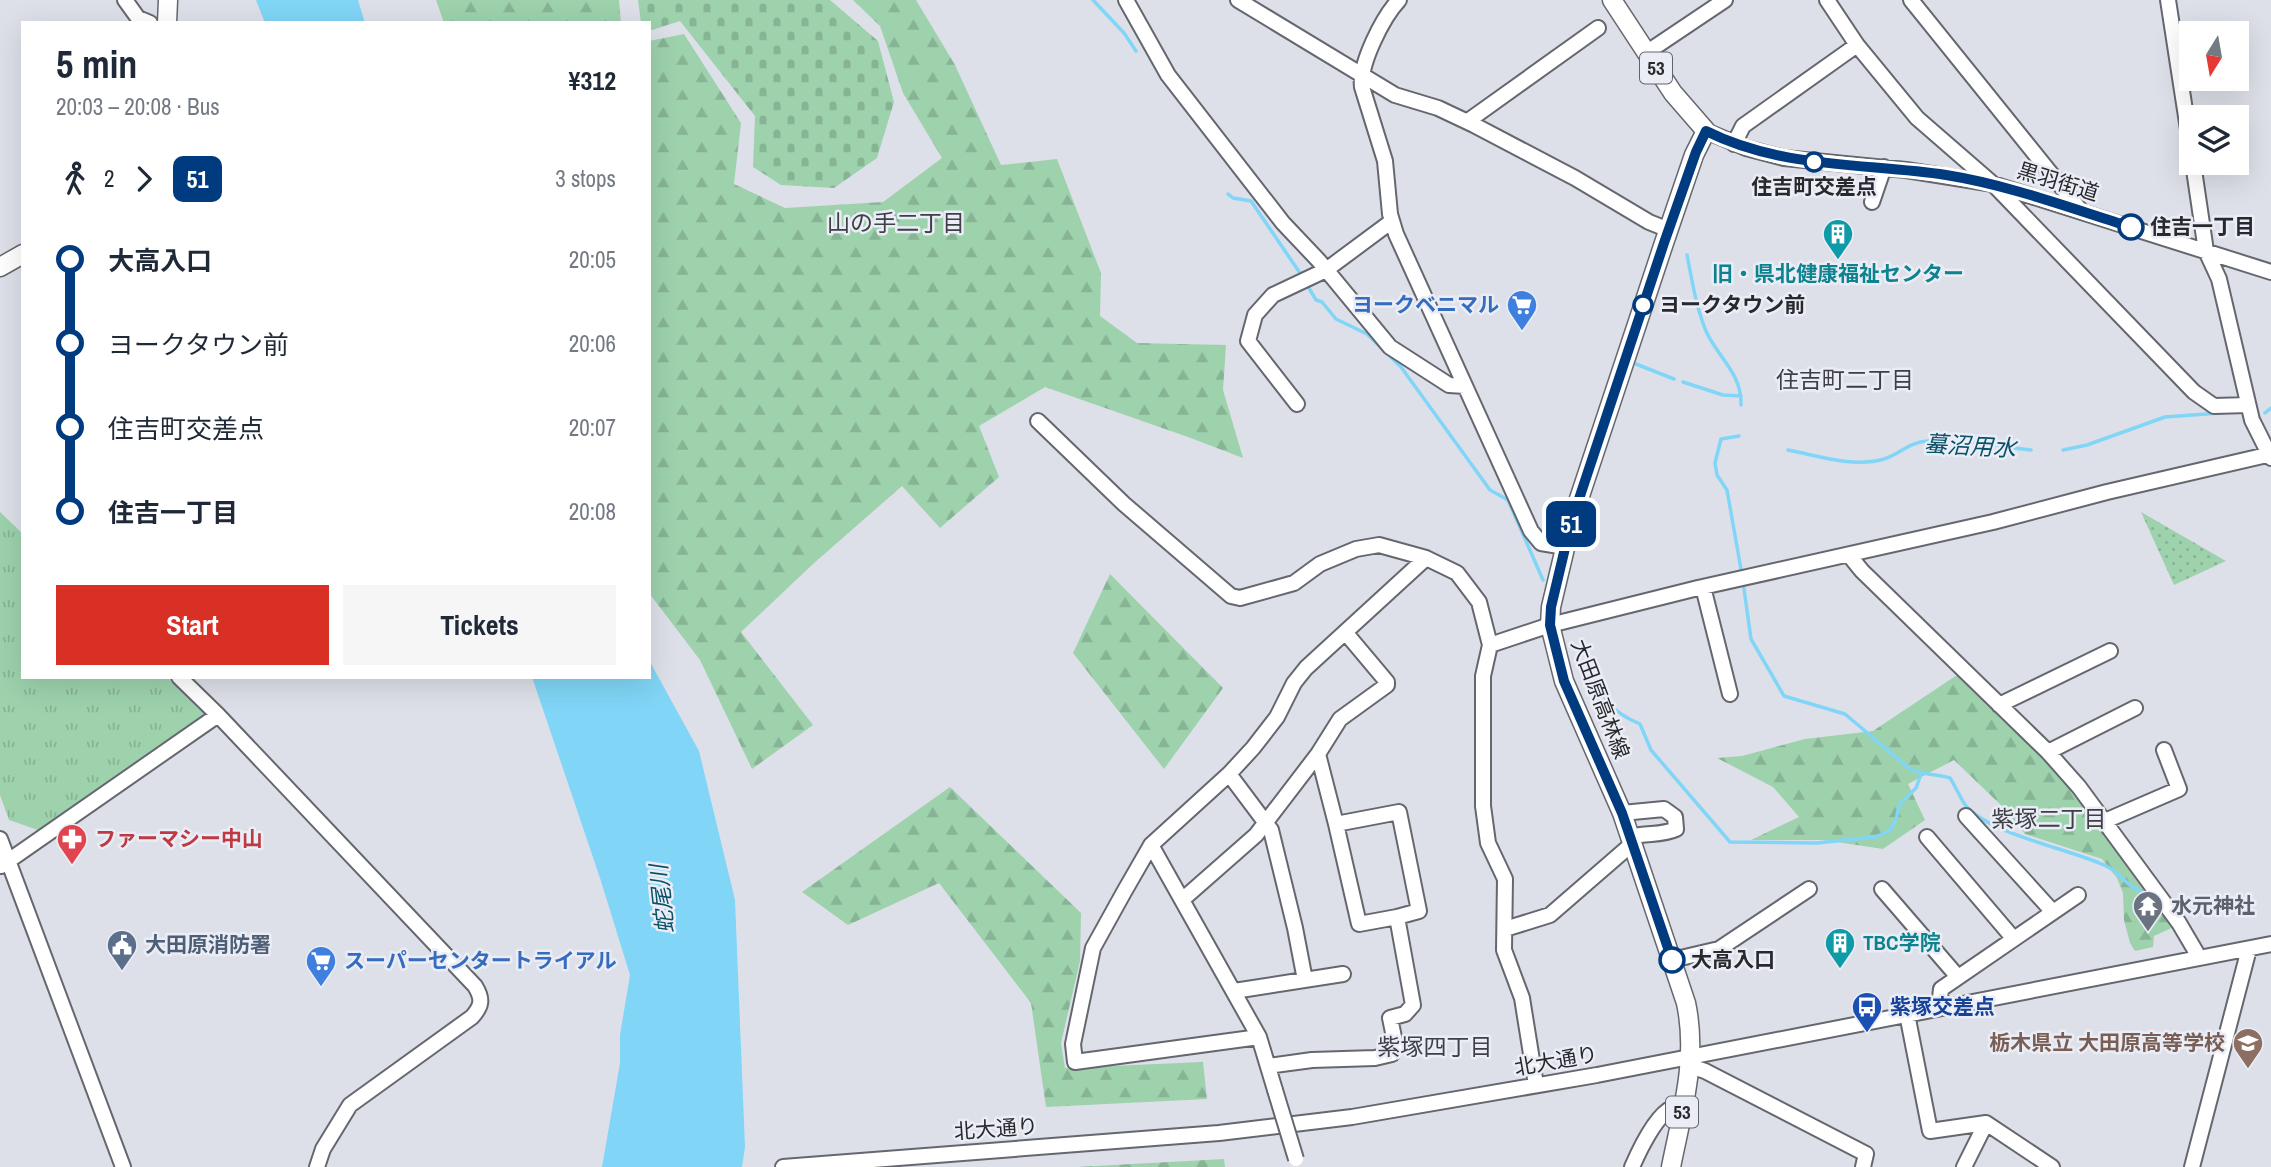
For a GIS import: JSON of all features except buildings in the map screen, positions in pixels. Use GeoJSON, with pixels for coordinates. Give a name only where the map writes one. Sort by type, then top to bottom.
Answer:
{"type":"FeatureCollection","features":[{"type":"Feature","properties":{"kind":"main road"},"geometry":{"type":"LineString","coordinates":[[167,21],[168,0]]}},
{"type":"Feature","properties":{"kind":"main road","name":"53"},"geometry":{"type":"LineString","coordinates":[[1612,0],[1673,93],[1706,131]]}},
{"type":"Feature","properties":{"kind":"main road","name":"大田原高林線"},"geometry":{"type":"LineString","coordinates":[[1671,1167],[1691,1061],[1688,1012],[1622,813],[1564,681],[1550,625],[1551,607],[1571,523],[1669,230],[1706,131]]}},
{"type":"Feature","properties":{"kind":"main road"},"geometry":{"type":"LineString","coordinates":[[0,267],[21,255]]}},
{"type":"Feature","properties":{"kind":"street"},"geometry":{"type":"LineString","coordinates":[[125,0],[138,18],[145,21]]}},
{"type":"Feature","properties":{"kind":"street"},"geometry":{"type":"LineString","coordinates":[[1126,0],[1168,75],[1283,223],[1390,347],[1449,385],[1465,386]]}},
{"type":"Feature","properties":{"kind":"street"},"geometry":{"type":"LineString","coordinates":[[1238,0],[1395,95],[1438,108],[1468,121],[1575,178],[1649,222],[1669,230]]}},
{"type":"Feature","properties":{"kind":"street"},"geometry":{"type":"LineString","coordinates":[[1399,0],[1364,60],[1361,75],[1362,87],[1385,161],[1392,221],[1531,531],[1541,543],[1565,547]]}},
{"type":"Feature","properties":{"kind":"street"},"geometry":{"type":"LineString","coordinates":[[1646,53],[1725,0]]}},
{"type":"Feature","properties":{"kind":"street"},"geometry":{"type":"LineString","coordinates":[[1827,0],[1857,44],[1917,118],[1993,184],[2194,392],[2214,406],[2248,405]]}},
{"type":"Feature","properties":{"kind":"street"},"geometry":{"type":"LineString","coordinates":[[1912,0],[2081,211]]}},
{"type":"Feature","properties":{"kind":"street"},"geometry":{"type":"LineString","coordinates":[[2168,0],[2184,105]]}},
{"type":"Feature","properties":{"kind":"street"},"geometry":{"type":"LineString","coordinates":[[1468,121],[1598,28]]}},
{"type":"Feature","properties":{"kind":"street"},"geometry":{"type":"LineString","coordinates":[[1734,144],[1743,126],[1857,44]]}},
{"type":"Feature","properties":{"kind":"street","name":"黒羽街道"},"geometry":{"type":"LineString","coordinates":[[1706,131],[1767,155],[1884,167],[1993,184],[2271,272]]}},
{"type":"Feature","properties":{"kind":"street"},"geometry":{"type":"LineString","coordinates":[[1872,202],[1884,167]]}},
{"type":"Feature","properties":{"kind":"street"},"geometry":{"type":"LineString","coordinates":[[1490,645],[1550,625],[1703,587],[2270,456],[2252,420],[2219,279],[2206,251],[2195,175]]}},
{"type":"Feature","properties":{"kind":"street"},"geometry":{"type":"LineString","coordinates":[[1297,404],[1248,341],[1255,315],[1273,295],[1325,270],[1392,221]]}},
{"type":"Feature","properties":{"kind":"street"},"geometry":{"type":"LineString","coordinates":[[1038,421],[1124,504],[1231,596],[1240,598],[1294,583],[1320,564],[1356,549],[1379,545],[1426,558],[1457,573],[1479,602],[1490,645],[1483,676],[1483,806],[1488,843],[1505,879],[1504,950],[1522,998],[1536,1085]]}},
{"type":"Feature","properties":{"kind":"street"},"geometry":{"type":"LineString","coordinates":[[1849,555],[2048,752],[2079,787],[2179,923],[2199,957]]}},
{"type":"Feature","properties":{"kind":"street"},"geometry":{"type":"LineString","coordinates":[[1259,1037],[1075,1062],[1073,1045],[1093,948],[1151,845],[1229,774],[1278,717],[1294,683],[1306,668],[1426,558]]}},
{"type":"Feature","properties":{"kind":"street"},"geometry":{"type":"LineString","coordinates":[[1703,587],[1730,694]]}},
{"type":"Feature","properties":{"kind":"street"},"geometry":{"type":"LineString","coordinates":[[1182,900],[1256,835],[1318,754],[1340,719],[1387,685],[1345,632]]}},
{"type":"Feature","properties":{"kind":"street"},"geometry":{"type":"LineString","coordinates":[[1999,705],[2110,650]]}},
{"type":"Feature","properties":{"kind":"street"},"geometry":{"type":"LineString","coordinates":[[181,679],[466,976],[481,996],[480,1008],[472,1017],[350,1105],[323,1149],[317,1167]]}},
{"type":"Feature","properties":{"kind":"street"},"geometry":{"type":"LineString","coordinates":[[2048,752],[2135,708]]}},
{"type":"Feature","properties":{"kind":"street"},"geometry":{"type":"LineString","coordinates":[[4,863],[218,715]]}},
{"type":"Feature","properties":{"kind":"street"},"geometry":{"type":"LineString","coordinates":[[2105,821],[2179,789],[2164,750]]}},
{"type":"Feature","properties":{"kind":"street"},"geometry":{"type":"LineString","coordinates":[[1318,754],[1359,924],[1419,911],[1399,812],[1335,824]]}},
{"type":"Feature","properties":{"kind":"street"},"geometry":{"type":"LineString","coordinates":[[1229,774],[1271,830],[1305,980]]}},
{"type":"Feature","properties":{"kind":"street"},"geometry":{"type":"LineString","coordinates":[[1505,929],[1550,915],[1632,840],[1646,832],[1663,835],[1676,830],[1675,817],[1664,809],[1622,813]]}},
{"type":"Feature","properties":{"kind":"street"},"geometry":{"type":"LineString","coordinates":[[1966,816],[2053,912]]}},
{"type":"Feature","properties":{"kind":"street"},"geometry":{"type":"LineString","coordinates":[[1927,837],[2013,938]]}},
{"type":"Feature","properties":{"kind":"street"},"geometry":{"type":"LineString","coordinates":[[0,839],[4,863],[123,1167]]}},
{"type":"Feature","properties":{"kind":"street"},"geometry":{"type":"LineString","coordinates":[[1151,845],[1259,1037],[1297,1163]]}},
{"type":"Feature","properties":{"kind":"street"},"geometry":{"type":"LineString","coordinates":[[1672,960],[1719,949],[1809,889]]}},
{"type":"Feature","properties":{"kind":"street"},"geometry":{"type":"LineString","coordinates":[[1882,890],[1958,977]]}},
{"type":"Feature","properties":{"kind":"street"},"geometry":{"type":"LineString","coordinates":[[1939,1008],[1941,989],[2078,895]]}},
{"type":"Feature","properties":{"kind":"street"},"geometry":{"type":"LineString","coordinates":[[1268,1066],[1312,1060],[1376,1058],[1392,1054],[1396,1047],[1390,1018],[1405,1014],[1413,1005],[1397,917]]}},
{"type":"Feature","properties":{"kind":"street","name":"北大通り"},"geometry":{"type":"LineString","coordinates":[[783,1167],[1219,1133],[1352,1117],[1691,1061],[1907,1014],[2271,944]]}},
{"type":"Feature","properties":{"kind":"street"},"geometry":{"type":"LineString","coordinates":[[2192,1167],[2249,949]]}},
{"type":"Feature","properties":{"kind":"street"},"geometry":{"type":"LineString","coordinates":[[1234,991],[1343,974]]}},
{"type":"Feature","properties":{"kind":"street"},"geometry":{"type":"LineString","coordinates":[[1907,1014],[1930,1131],[1986,1123],[2034,1162],[2052,1167]]}},
{"type":"Feature","properties":{"kind":"street"},"geometry":{"type":"LineString","coordinates":[[1691,1061],[1866,1154],[1863,1167]]}},
{"type":"Feature","properties":{"kind":"street"},"geometry":{"type":"LineString","coordinates":[[1632,1167],[1639,1150],[1661,1116],[1671,1108],[1683,1105]]}},
{"type":"Feature","properties":{"kind":"street"},"geometry":{"type":"LineString","coordinates":[[1964,1167],[1986,1123]]}},
{"type":"Feature","properties":{"kind":"green space"},"geometry":{"type":"Polygon","coordinates":[[[436,0],[619,0],[621,21],[443,21],[436,0]]]}},
{"type":"Feature","properties":{"kind":"green space"},"geometry":{"type":"Polygon","coordinates":[[[638,0],[830,0],[878,41],[894,102],[877,158],[834,188],[781,185],[753,167],[755,116],[680,21],[651,30],[651,21],[641,21],[638,0]]]}},
{"type":"Feature","properties":{"kind":"green space"},"geometry":{"type":"Polygon","coordinates":[[[853,0],[916,0],[955,65],[1001,165],[1057,159],[1101,273],[1100,316],[1137,343],[1226,345],[1223,390],[1243,458],[1045,387],[979,426],[999,477],[940,528],[902,486],[741,632],[813,725],[752,769],[700,660],[651,596],[651,41],[684,34],[741,123],[734,184],[785,208],[883,202],[942,158],[903,93],[880,26],[853,0]]]}},
{"type":"Feature","properties":{"kind":"green space"},"geometry":{"type":"Polygon","coordinates":[[[0,512],[21,532],[21,679],[169,679],[204,714],[38,830],[9,820],[0,795],[0,512]]]}},
{"type":"Feature","properties":{"kind":"green space"},"geometry":{"type":"Polygon","coordinates":[[[2141,512],[2226,561],[2174,585],[2141,512]]]}},
{"type":"Feature","properties":{"kind":"green space"},"geometry":{"type":"Polygon","coordinates":[[[1110,574],[1223,688],[1164,769],[1073,653],[1110,574]]]}},
{"type":"Feature","properties":{"kind":"green space"},"geometry":{"type":"Polygon","coordinates":[[[1960,673],[2078,791],[2176,926],[2154,936],[2153,947],[2135,951],[2130,943],[2124,920],[2123,893],[2117,878],[2102,859],[2025,834],[2005,809],[1954,760],[1908,784],[1925,820],[1883,849],[1823,840],[1751,840],[1799,817],[1773,787],[1717,758],[1742,756],[1805,739],[1873,731],[1960,673]]]}},
{"type":"Feature","properties":{"kind":"green space"},"geometry":{"type":"Polygon","coordinates":[[[950,787],[1081,913],[1080,961],[1061,1043],[1065,1068],[1203,1062],[1207,1099],[1046,1107],[1031,1003],[939,883],[848,925],[802,892],[950,787]]]}},
{"type":"Feature","properties":{"kind":"green space"},"geometry":{"type":"Polygon","coordinates":[[[1224,1159],[1225,1167],[1077,1167],[1224,1159]]]}},
{"type":"Feature","properties":{"kind":"water"},"geometry":{"type":"Polygon","coordinates":[[[256,0],[358,0],[364,21],[264,21],[256,0]]]}},
{"type":"Feature","properties":{"kind":"water","name":"蛇尾川"},"geometry":{"type":"Polygon","coordinates":[[[651,664],[699,751],[735,900],[745,1147],[742,1167],[602,1167],[620,1063],[620,1035],[630,975],[533,679],[651,679],[651,664]]]}},
{"type":"Feature","properties":{"kind":"waterway"},"geometry":{"type":"LineString","coordinates":[[1093,0],[1124,33],[1136,51]]}},
{"type":"Feature","properties":{"kind":"waterway"},"geometry":{"type":"LineString","coordinates":[[1228,194],[1233,198],[1251,201],[1302,276]]}},
{"type":"Feature","properties":{"kind":"waterway"},"geometry":{"type":"LineString","coordinates":[[1687,255],[1706,331],[1734,375],[1741,405]]}},
{"type":"Feature","properties":{"kind":"waterway"},"geometry":{"type":"LineString","coordinates":[[1306,283],[1316,300],[1322,302],[1336,319],[1367,334],[1401,367],[1490,490],[1508,500],[1543,580]]}},
{"type":"Feature","properties":{"kind":"waterway"},"geometry":{"type":"LineString","coordinates":[[1636,364],[1674,379]]}},
{"type":"Feature","properties":{"kind":"waterway"},"geometry":{"type":"LineString","coordinates":[[1683,382],[1723,395],[1741,396]]}},
{"type":"Feature","properties":{"kind":"waterway","name":"蟇沼用水"},"geometry":{"type":"LineString","coordinates":[[2265,413],[2271,408]]}},
{"type":"Feature","properties":{"kind":"waterway","name":"蟇沼用水"},"geometry":{"type":"LineString","coordinates":[[2063,450],[2087,445],[2165,417],[2220,413]]}},
{"type":"Feature","properties":{"kind":"waterway"},"geometry":{"type":"LineString","coordinates":[[1739,436],[1721,439],[1715,463],[1717,475],[1727,490],[1742,575]]}},
{"type":"Feature","properties":{"kind":"waterway","name":"蟇沼用水"},"geometry":{"type":"LineString","coordinates":[[1788,450],[1860,462],[1884,459],[1915,444],[1941,440],[2031,450]]}},
{"type":"Feature","properties":{"kind":"waterway"},"geometry":{"type":"LineString","coordinates":[[1743,582],[1751,639],[1784,696],[1845,714],[1910,769],[1950,778],[1966,806],[1977,816],[2011,833],[2104,865],[2142,892]]}},
{"type":"Feature","properties":{"kind":"waterway"},"geometry":{"type":"LineString","coordinates":[[1588,663],[1606,700],[1619,712],[1640,724],[1651,750],[1730,842],[1817,843],[1875,837],[1889,831],[1896,820],[1899,805],[1916,788],[1921,774]]}},
{"type":"Feature","properties":{"kind":"bus line","name":"51"},"geometry":{"type":"LineString","coordinates":[[1672,960],[1622,813],[1564,681],[1550,625],[1551,607],[1571,523],[1664,243],[1706,131],[1746,148],[1781,158],[1884,167],[1993,184],[2131,227]]}},
{"type":"Feature","properties":{"kind":"place","name":"住吉町交差点"},"geometry":{"type":"Point","coordinates":[1814,162]}},
{"type":"Feature","properties":{"kind":"place","name":"住吉一丁目"},"geometry":{"type":"Point","coordinates":[2131,227]}},
{"type":"Feature","properties":{"kind":"place","name":"旧・県北健康福祉センター"},"geometry":{"type":"Point","coordinates":[1838,261]}},
{"type":"Feature","properties":{"kind":"place","name":"ヨークタウン前"},"geometry":{"type":"Point","coordinates":[1643,305]}},
{"type":"Feature","properties":{"kind":"place","name":"ヨークベニマル"},"geometry":{"type":"Point","coordinates":[1522,332]}},
{"type":"Feature","properties":{"kind":"place","name":"ファーマシー中山"},"geometry":{"type":"Point","coordinates":[72,866]}},
{"type":"Feature","properties":{"kind":"place","name":"水元神社"},"geometry":{"type":"Point","coordinates":[2148,933]}},
{"type":"Feature","properties":{"kind":"place","name":"大高入口"},"geometry":{"type":"Point","coordinates":[1672,960]}},
{"type":"Feature","properties":{"kind":"place","name":"TBC学院"},"geometry":{"type":"Point","coordinates":[1840,970]}},
{"type":"Feature","properties":{"kind":"place","name":"大田原消防署"},"geometry":{"type":"Point","coordinates":[122,972]}},
{"type":"Feature","properties":{"kind":"place","name":"スーパーセンタートライアル"},"geometry":{"type":"Point","coordinates":[321,988]}},
{"type":"Feature","properties":{"kind":"place","name":"紫塚交差点"},"geometry":{"type":"Point","coordinates":[1867,1034]}},
{"type":"Feature","properties":{"kind":"place","name":"栃木県立 大田原高等学校"},"geometry":{"type":"Point","coordinates":[2248,1070]}},
{"type":"Feature","properties":{"kind":"district","name":"山の手二丁目"},"geometry":{"type":"Point","coordinates":[896,223]}},
{"type":"Feature","properties":{"kind":"district","name":"住吉町二丁目"},"geometry":{"type":"Point","coordinates":[1845,380]}},
{"type":"Feature","properties":{"kind":"district","name":"紫塚二丁目"},"geometry":{"type":"Point","coordinates":[2049,819]}},
{"type":"Feature","properties":{"kind":"district","name":"紫塚四丁目"},"geometry":{"type":"Point","coordinates":[1435,1047]}}]}
